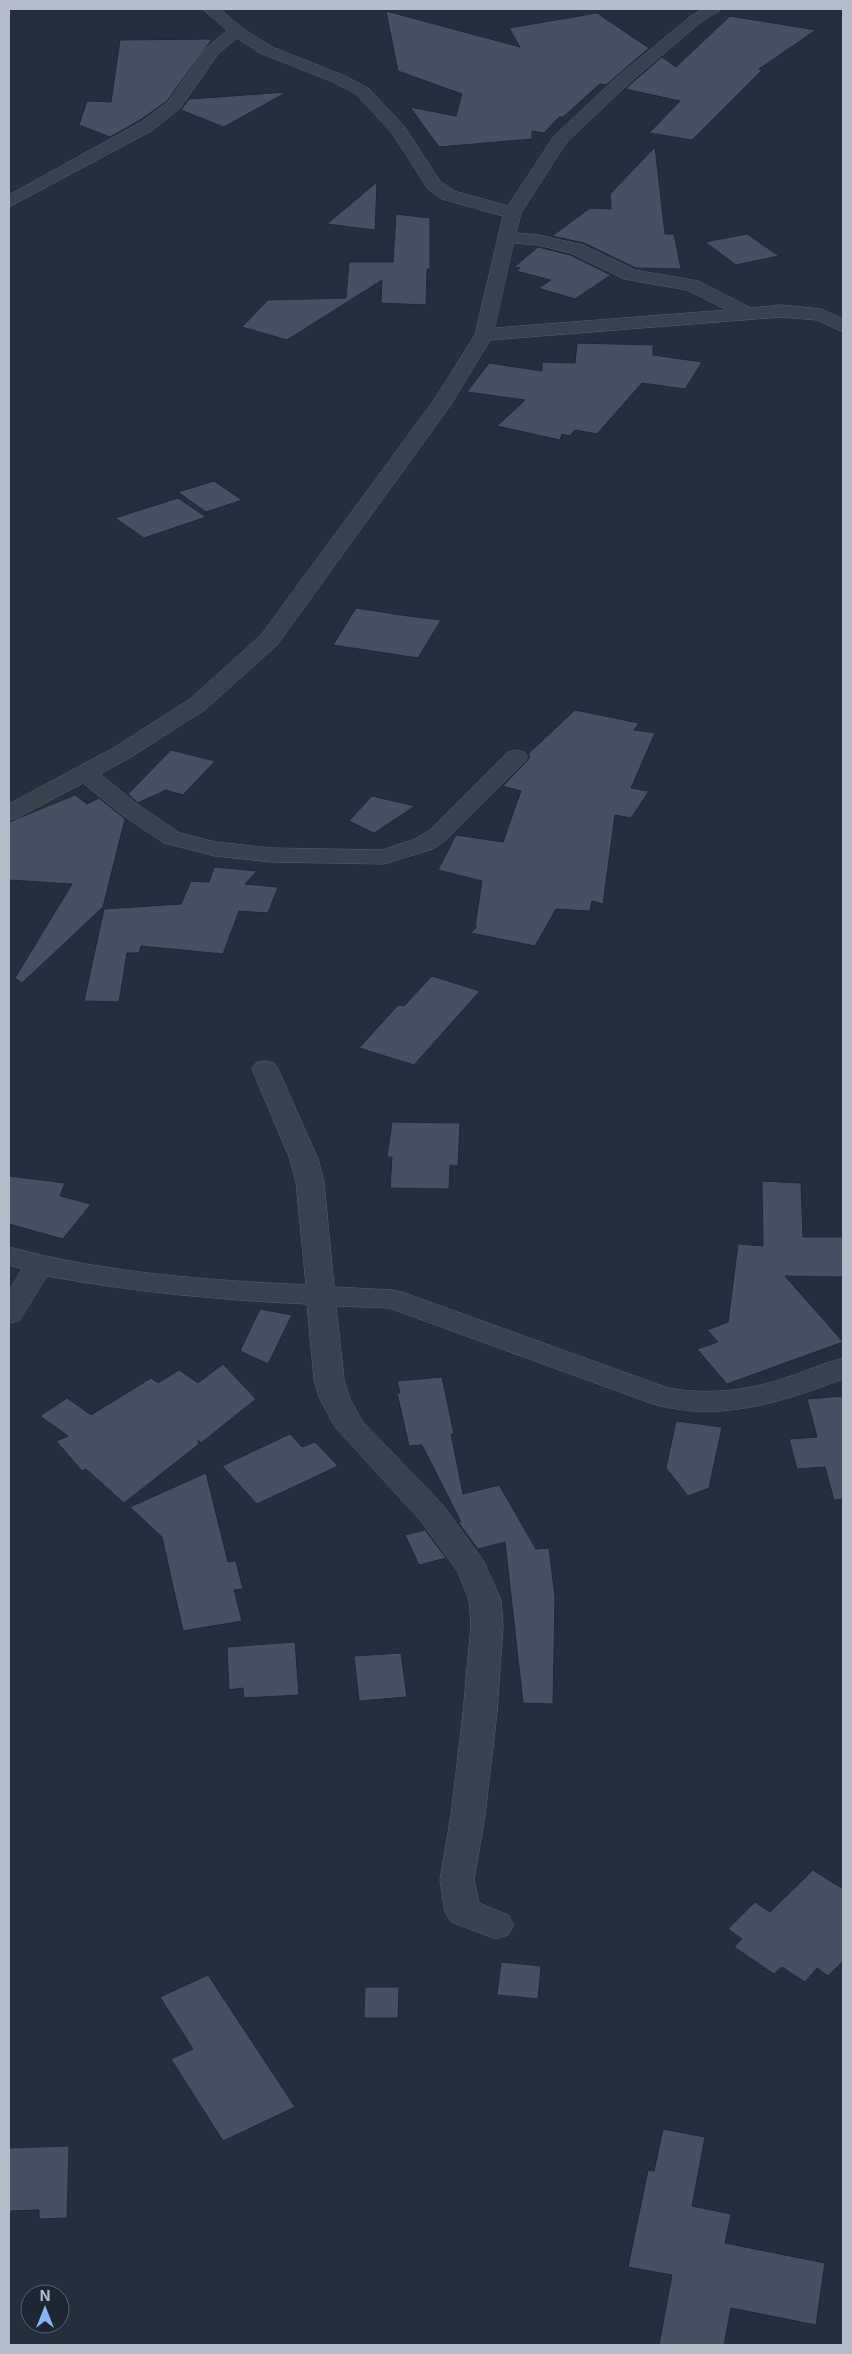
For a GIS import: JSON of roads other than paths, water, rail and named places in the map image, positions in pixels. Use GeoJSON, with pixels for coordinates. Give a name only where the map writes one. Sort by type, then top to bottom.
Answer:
{"type":"FeatureCollection","features":[{"type":"Feature","properties":{"kind":"street"},"geometry":{"type":"LineString","coordinates":[[211,9],[236,31],[266,50],[339,79],[362,91],[398,130],[434,186],[448,195],[512,213]]}},
{"type":"Feature","properties":{"kind":"street"},"geometry":{"type":"LineString","coordinates":[[9,813],[123,752],[198,704],[269,640],[443,402],[484,335],[512,213],[560,140],[622,81],[696,19],[714,9]]}},
{"type":"Feature","properties":{"kind":"street"},"geometry":{"type":"LineString","coordinates":[[9,202],[148,126],[174,105],[212,51],[236,31]]}},
{"type":"Feature","properties":{"kind":"street"},"geometry":{"type":"LineString","coordinates":[[506,237],[538,240],[577,249],[630,275],[692,285],[745,312]]}},
{"type":"Feature","properties":{"kind":"street"},"geometry":{"type":"LineString","coordinates":[[484,335],[745,312],[782,311],[820,315],[843,326]]}},
{"type":"Feature","properties":{"kind":"street"},"geometry":{"type":"LineString","coordinates":[[84,772],[129,809],[172,838],[215,849],[272,855],[384,857],[424,844],[438,834],[516,757]]}},
{"type":"Feature","properties":{"kind":"street"},"geometry":{"type":"LineString","coordinates":[[265,1069],[304,1160],[310,1182],[329,1379],[342,1414],[350,1427],[431,1512],[450,1535],[472,1568],[485,1600],[487,1626],[480,1713],[457,1880],[463,1912],[496,1925]]}},
{"type":"Feature","properties":{"kind":"street"},"geometry":{"type":"LineString","coordinates":[[9,1256],[38,1265],[108,1277],[234,1291],[392,1299],[664,1398],[689,1403],[711,1404],[750,1399],[843,1368]]}},
{"type":"Feature","properties":{"kind":"street"},"geometry":{"type":"LineString","coordinates":[[9,1314],[38,1265]]}}]}
